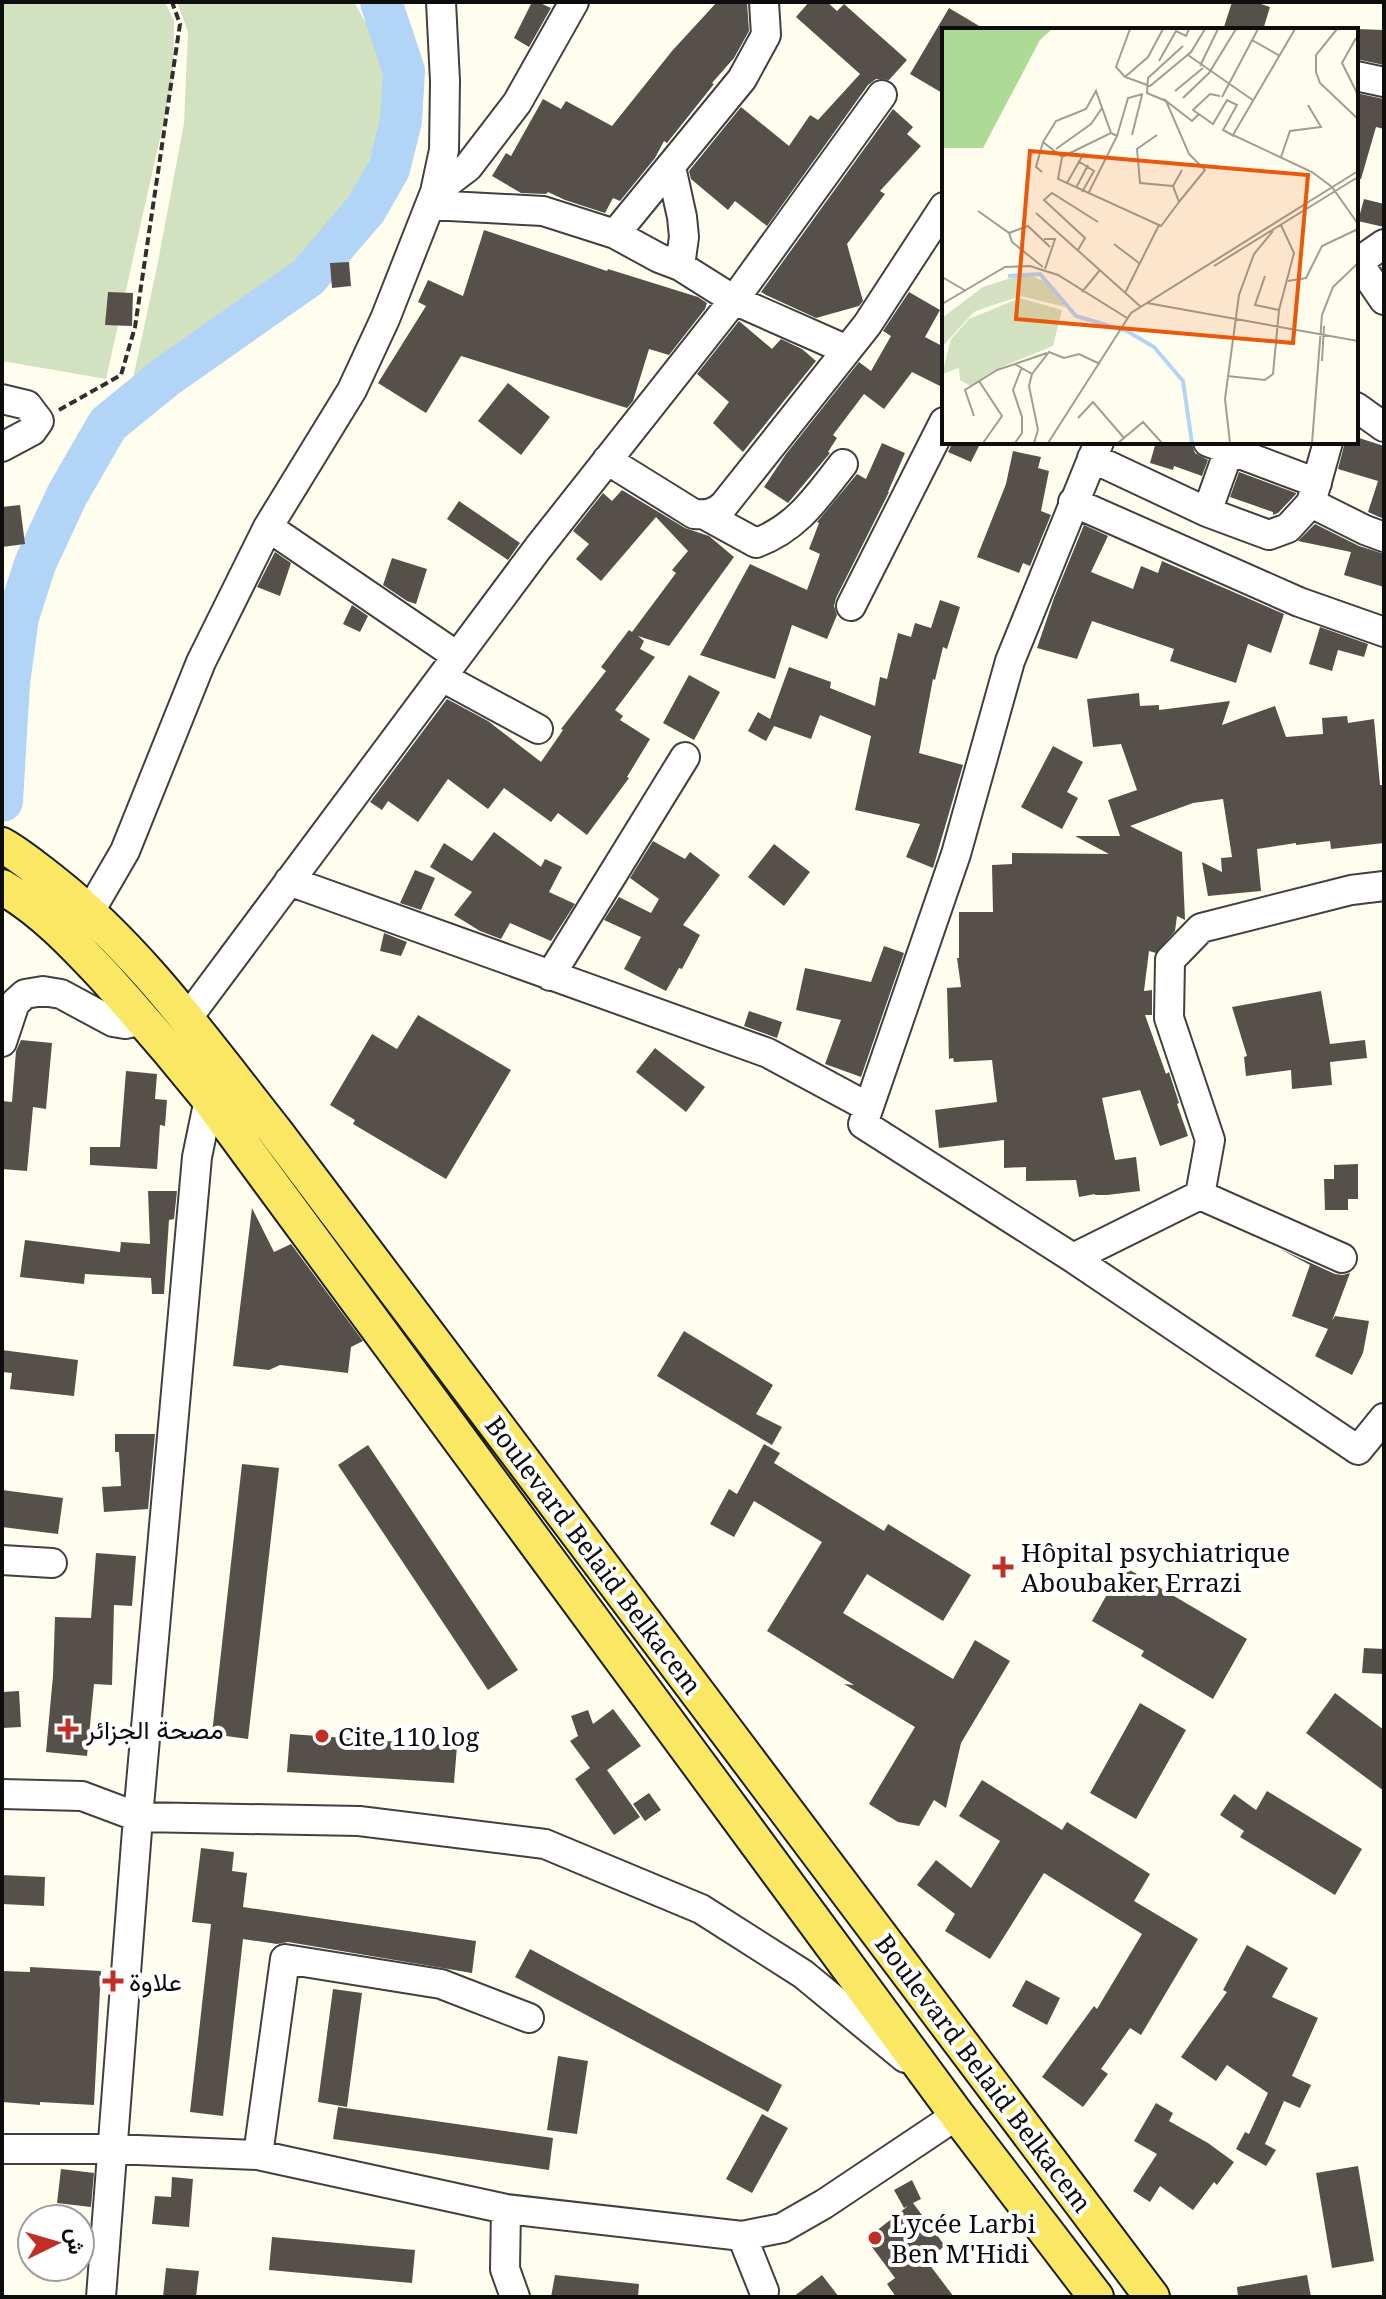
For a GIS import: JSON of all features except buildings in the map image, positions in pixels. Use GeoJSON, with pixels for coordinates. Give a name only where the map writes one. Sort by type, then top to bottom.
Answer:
{"type":"FeatureCollection","features":[{"type":"Feature","properties":{"kind":"main road","name":"Boulevard Belaid Belkacem"},"geometry":{"type":"LineString","coordinates":[[8,848],[65,891],[127,947],[275,1131],[1152,2297]]}},
{"type":"Feature","properties":{"kind":"main road","name":"Boulevard Belaid Belkacem"},"geometry":{"type":"LineString","coordinates":[[10,891],[33,906],[78,948],[144,1020],[209,1099],[957,2115],[1096,2297]]}},
{"type":"Feature","properties":{"kind":"street"},"geometry":{"type":"LineString","coordinates":[[89,913],[125,851],[201,662],[268,527],[352,390],[385,319],[432,198],[444,150],[441,2]]}},
{"type":"Feature","properties":{"kind":"street"},"geometry":{"type":"LineString","coordinates":[[432,198],[468,167],[517,103],[574,2]]}},
{"type":"Feature","properties":{"kind":"street"},"geometry":{"type":"LineString","coordinates":[[615,234],[742,79],[766,35],[764,2]]}},
{"type":"Feature","properties":{"kind":"street"},"geometry":{"type":"LineString","coordinates":[[1358,76],[1384,82]]}},
{"type":"Feature","properties":{"kind":"street"},"geometry":{"type":"LineString","coordinates":[[186,1020],[538,548],[734,300],[882,95]]}},
{"type":"Feature","properties":{"kind":"street"},"geometry":{"type":"LineString","coordinates":[[671,167],[684,237],[680,266]]}},
{"type":"Feature","properties":{"kind":"street"},"geometry":{"type":"LineString","coordinates":[[432,198],[543,211],[615,234],[680,266],[734,300],[847,350]]}},
{"type":"Feature","properties":{"kind":"street"},"geometry":{"type":"LineString","coordinates":[[607,460],[694,514],[715,513],[867,325],[942,210]]}},
{"type":"Feature","properties":{"kind":"street"},"geometry":{"type":"LineString","coordinates":[[1358,261],[1384,244]]}},
{"type":"Feature","properties":{"kind":"street"},"geometry":{"type":"LineString","coordinates":[[1358,263],[1384,300]]}},
{"type":"Feature","properties":{"kind":"street"},"geometry":{"type":"LineString","coordinates":[[2,399],[27,405],[39,421],[32,431],[2,447]]}},
{"type":"Feature","properties":{"kind":"street"},"geometry":{"type":"LineString","coordinates":[[1358,408],[1384,427]]}},
{"type":"Feature","properties":{"kind":"street"},"geometry":{"type":"LineString","coordinates":[[851,606],[942,426]]}},
{"type":"Feature","properties":{"kind":"street"},"geometry":{"type":"LineString","coordinates":[[1327,444],[1314,493],[1288,528],[1269,535],[1207,512],[1095,450],[1010,661],[956,854],[863,1124],[1073,1258],[1358,1450],[1384,1418]]}},
{"type":"Feature","properties":{"kind":"street"},"geometry":{"type":"LineString","coordinates":[[1207,512],[1223,445],[1314,493],[1365,530],[1384,537]]}},
{"type":"Feature","properties":{"kind":"street"},"geometry":{"type":"LineString","coordinates":[[705,515],[756,543],[773,537],[790,526],[811,505],[843,464]]}},
{"type":"Feature","properties":{"kind":"street"},"geometry":{"type":"LineString","coordinates":[[1073,502],[1299,602],[1384,632]]}},
{"type":"Feature","properties":{"kind":"street"},"geometry":{"type":"LineString","coordinates":[[268,527],[538,729]]}},
{"type":"Feature","properties":{"kind":"street"},"geometry":{"type":"LineString","coordinates":[[550,976],[685,757]]}},
{"type":"Feature","properties":{"kind":"street"},"geometry":{"type":"LineString","coordinates":[[289,881],[768,1053],[868,1107]]}},
{"type":"Feature","properties":{"kind":"street"},"geometry":{"type":"LineString","coordinates":[[1200,1195],[1210,1140],[1169,1018],[1170,960],[1201,928],[1351,890],[1384,886]]}},
{"type":"Feature","properties":{"kind":"street"},"geometry":{"type":"LineString","coordinates":[[2,1042],[15,1003],[25,994],[43,991],[61,994],[113,1022],[125,1024],[144,1020]]}},
{"type":"Feature","properties":{"kind":"street"},"geometry":{"type":"LineString","coordinates":[[101,2297],[138,1817],[197,1157],[209,1099],[224,1067]]}},
{"type":"Feature","properties":{"kind":"street"},"geometry":{"type":"LineString","coordinates":[[1073,1258],[1200,1195]]}},
{"type":"Feature","properties":{"kind":"street"},"geometry":{"type":"LineString","coordinates":[[1200,1195],[1342,1258]]}},
{"type":"Feature","properties":{"kind":"street"},"geometry":{"type":"LineString","coordinates":[[2,1560],[52,1563]]}},
{"type":"Feature","properties":{"kind":"street"},"geometry":{"type":"LineString","coordinates":[[2,1794],[82,1796],[138,1817],[359,1821],[545,1844],[701,1909],[803,1974],[934,2081]]}},
{"type":"Feature","properties":{"kind":"street"},"geometry":{"type":"LineString","coordinates":[[258,2155],[285,1959],[441,1984],[529,2018]]}},
{"type":"Feature","properties":{"kind":"street"},"geometry":{"type":"LineString","coordinates":[[2,2149],[114,2149],[258,2155],[506,2209],[742,2236],[782,2228],[957,2115]]}},
{"type":"Feature","properties":{"kind":"street"},"geometry":{"type":"LineString","coordinates":[[506,2209],[505,2269],[515,2297]]}},
{"type":"Feature","properties":{"kind":"street"},"geometry":{"type":"LineString","coordinates":[[742,2236],[764,2291]]}},
{"type":"Feature","properties":{"kind":"path"},"geometry":{"type":"LineString","coordinates":[[39,421],[121,375],[135,327],[180,24],[172,2]]}},
{"type":"Feature","properties":{"kind":"green space"},"geometry":{"type":"Polygon","coordinates":[[[2,2],[165,2],[174,21],[173,80],[106,379],[2,361],[2,2]]]}},
{"type":"Feature","properties":{"kind":"green space"},"geometry":{"type":"Polygon","coordinates":[[[177,2],[354,2],[387,60],[390,96],[361,186],[300,268],[129,397],[184,123],[188,32],[177,2]]]}},
{"type":"Feature","properties":{"kind":"waterway"},"geometry":{"type":"LineString","coordinates":[[2,801],[9,683],[18,617],[35,564],[67,495],[108,424],[167,376],[308,277],[366,209],[389,169],[401,121],[404,71],[381,2]]}},
{"type":"Feature","properties":{"kind":"place","name":"Hôpital psychiatrique Aboubaker Errazi"},"geometry":{"type":"Point","coordinates":[1003,1567]}},
{"type":"Feature","properties":{"kind":"place","name":"مصحة الجزائر"},"geometry":{"type":"Point","coordinates":[68,1729]}},
{"type":"Feature","properties":{"kind":"place","name":"Cite 110 log"},"geometry":{"type":"Point","coordinates":[322,1736]}},
{"type":"Feature","properties":{"kind":"place","name":"علاوة"},"geometry":{"type":"Point","coordinates":[113,1981]}},
{"type":"Feature","properties":{"kind":"place","name":"Lycée Larbi Ben M'Hidi"},"geometry":{"type":"Point","coordinates":[875,2238]}}]}
